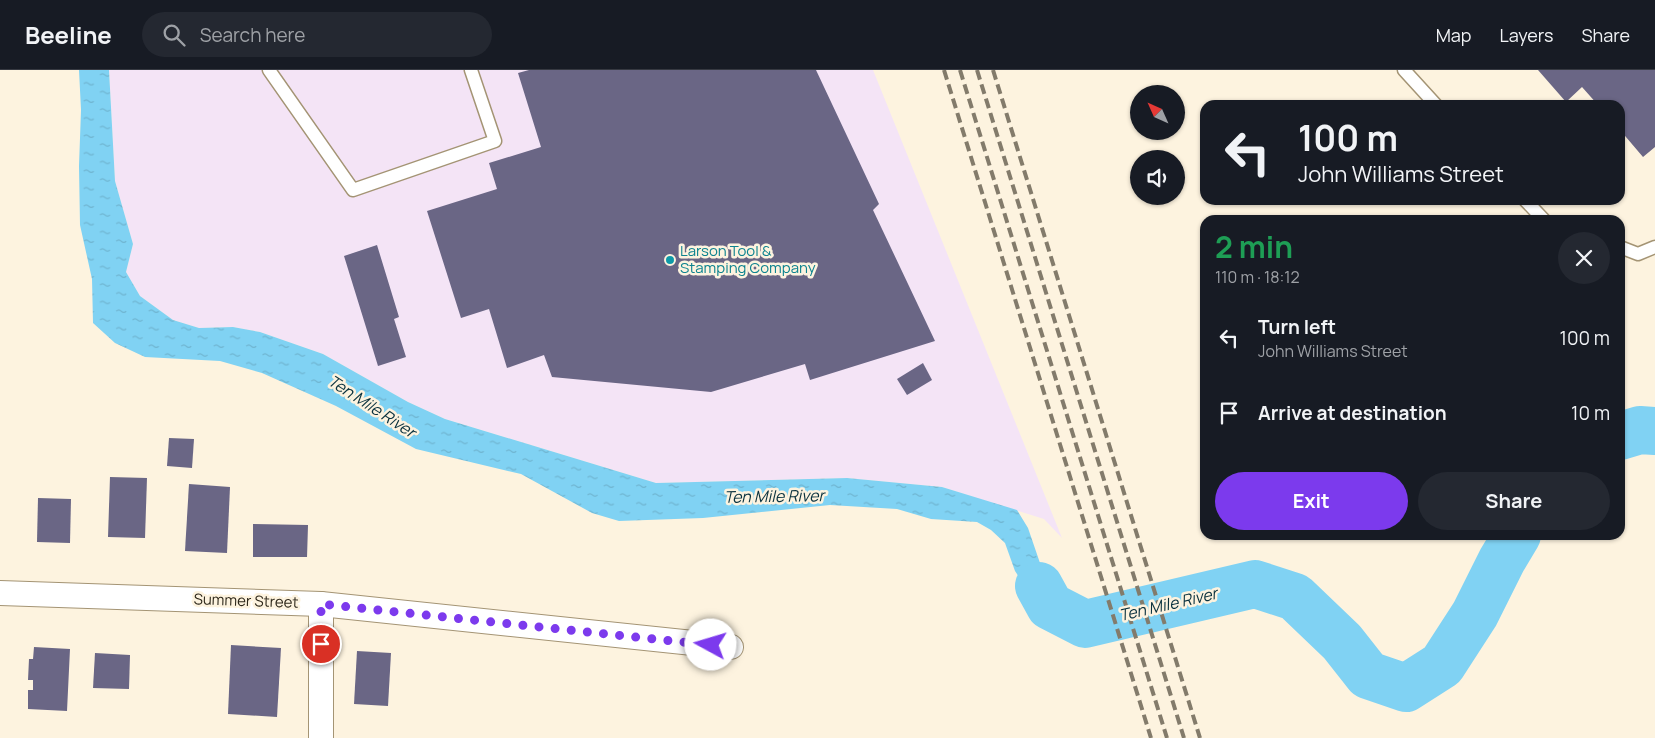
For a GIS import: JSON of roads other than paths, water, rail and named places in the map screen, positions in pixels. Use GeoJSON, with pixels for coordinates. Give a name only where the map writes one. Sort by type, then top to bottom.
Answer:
{"type":"FeatureCollection","features":[{"type":"Feature","properties":{"kind":"street","name":"Summer Street"},"geometry":{"type":"LineString","coordinates":[[0,593],[321,604],[730,647]]}},
{"type":"Feature","properties":{"kind":"street"},"geometry":{"type":"LineString","coordinates":[[321,604],[321,738]]}},
{"type":"Feature","properties":{"kind":"lane"},"geometry":{"type":"LineString","coordinates":[[269,70],[353,190],[495,140],[470,70]]}},
{"type":"Feature","properties":{"kind":"lane"},"geometry":{"type":"LineString","coordinates":[[1404,70],[1431,100]]}},
{"type":"Feature","properties":{"kind":"lane"},"geometry":{"type":"LineString","coordinates":[[1530,205],[1539,215]]}},
{"type":"Feature","properties":{"kind":"lane"},"geometry":{"type":"LineString","coordinates":[[1625,250],[1638,254],[1655,246]]}},
{"type":"Feature","properties":{"kind":"water"},"geometry":{"type":"Polygon","coordinates":[[[79,70],[109,70],[115,181],[133,244],[126,272],[140,296],[173,320],[199,328],[233,327],[260,332],[323,354],[408,402],[445,419],[656,483],[847,478],[942,487],[1017,510],[1028,528],[1053,601],[1065,611],[1080,600],[1090,633],[1070,633],[1045,624],[1035,614],[1028,591],[1015,571],[1005,543],[991,530],[977,522],[931,519],[897,509],[830,505],[703,518],[619,521],[592,513],[521,474],[416,449],[336,406],[262,373],[220,361],[145,357],[115,343],[93,323],[92,279],[80,225],[79,166],[81,110],[79,70]]]}},
{"type":"Feature","properties":{"kind":"waterway","name":"Ten Mile River"},"geometry":{"type":"LineString","coordinates":[[1625,434],[1640,430],[1655,431]]}},
{"type":"Feature","properties":{"kind":"waterway","name":"Ten Mile River"},"geometry":{"type":"LineString","coordinates":[[1039,586],[1050,606],[1085,624],[1255,584],[1295,597],[1342,642],[1368,675],[1406,688],[1442,665],[1475,614],[1514,540]]}},
{"type":"Feature","properties":{"kind":"railway"},"geometry":{"type":"LineString","coordinates":[[944,70],[1151,738]]}},
{"type":"Feature","properties":{"kind":"railway"},"geometry":{"type":"LineString","coordinates":[[960,70],[1167,738]]}},
{"type":"Feature","properties":{"kind":"railway"},"geometry":{"type":"LineString","coordinates":[[977,70],[1184,738]]}},
{"type":"Feature","properties":{"kind":"railway"},"geometry":{"type":"LineString","coordinates":[[993,70],[1200,738]]}},
{"type":"Feature","properties":{"kind":"place","name":"Larson Tool & Stamping Company"},"geometry":{"type":"Point","coordinates":[670,260]}}]}
